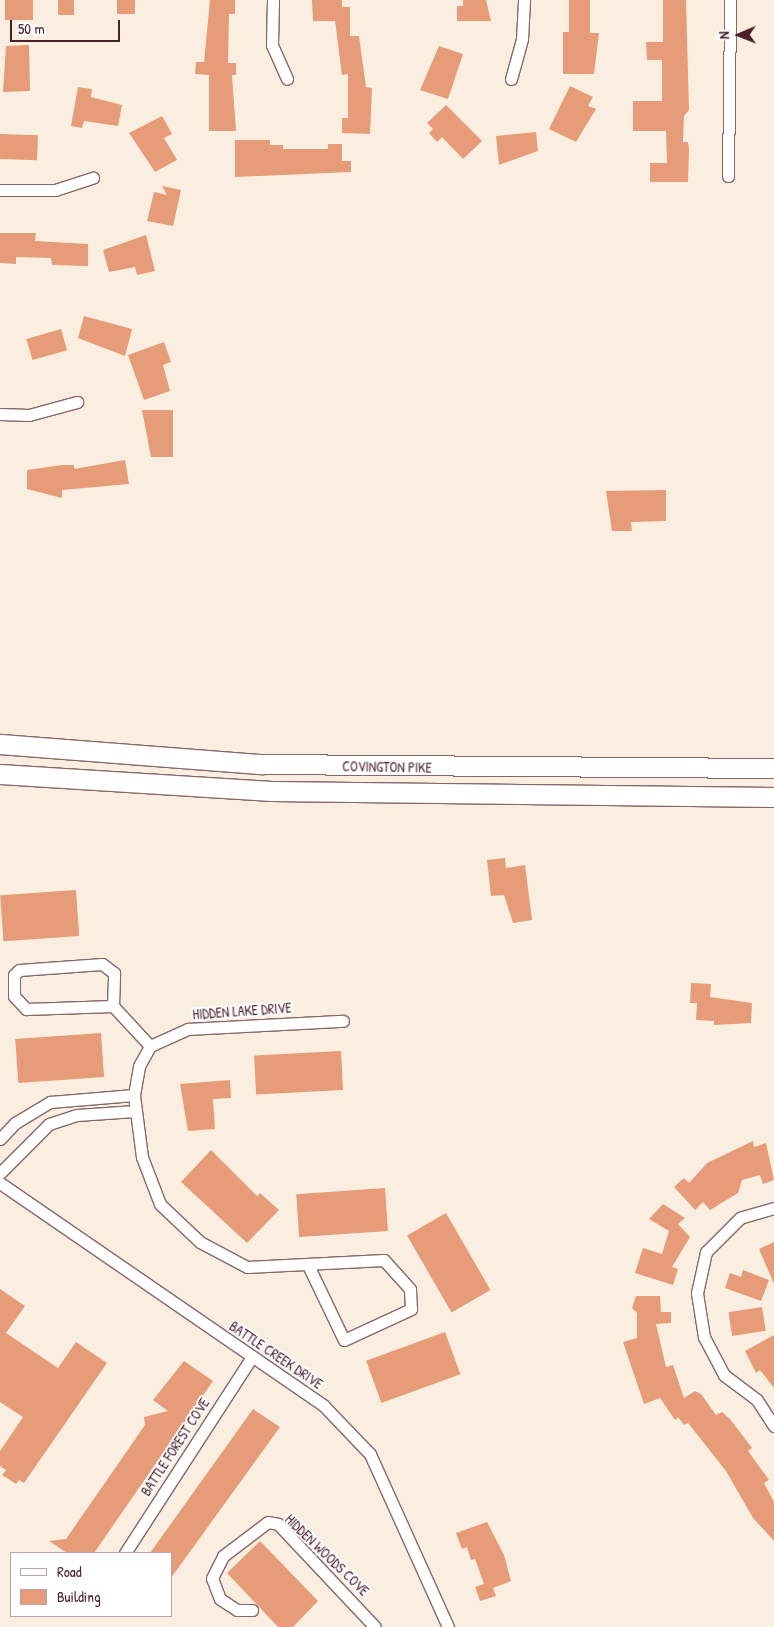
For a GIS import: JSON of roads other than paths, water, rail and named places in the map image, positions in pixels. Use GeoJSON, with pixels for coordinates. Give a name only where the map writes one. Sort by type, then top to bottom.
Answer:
{"type":"FeatureCollection","features":[{"type":"Feature","properties":{"kind":"main road","name":"COVINGTON PIKE"},"geometry":{"type":"LineString","coordinates":[[0,744],[262,764],[774,768]]}},
{"type":"Feature","properties":{"kind":"main road","name":"COVINGTON PIKE"},"geometry":{"type":"LineString","coordinates":[[0,774],[271,791],[774,797]]}},
{"type":"Feature","properties":{"kind":"street"},"geometry":{"type":"LineString","coordinates":[[273,0],[272,45],[287,79]]}},
{"type":"Feature","properties":{"kind":"street"},"geometry":{"type":"LineString","coordinates":[[511,79],[522,39],[524,0]]}},
{"type":"Feature","properties":{"kind":"street"},"geometry":{"type":"LineString","coordinates":[[728,176],[730,0]]}},
{"type":"Feature","properties":{"kind":"street"},"geometry":{"type":"LineString","coordinates":[[0,190],[54,190],[93,178]]}},
{"type":"Feature","properties":{"kind":"street"},"geometry":{"type":"LineString","coordinates":[[0,414],[28,414],[76,402]]}},
{"type":"Feature","properties":{"kind":"street"},"geometry":{"type":"LineString","coordinates":[[113,1006],[26,1009],[14,996],[14,975],[20,970],[102,964],[114,973],[113,1006],[150,1046],[139,1066],[134,1095],[135,1111],[142,1157],[160,1204],[200,1242],[247,1267],[384,1260],[410,1289],[411,1309],[344,1340],[308,1265]]}},
{"type":"Feature","properties":{"kind":"street","name":"HIDDEN LAKE DRIVE"},"geometry":{"type":"LineString","coordinates":[[150,1046],[188,1029],[343,1020]]}},
{"type":"Feature","properties":{"kind":"street"},"geometry":{"type":"LineString","coordinates":[[0,1139],[15,1123],[50,1102],[134,1095]]}},
{"type":"Feature","properties":{"kind":"street"},"geometry":{"type":"LineString","coordinates":[[0,1173],[49,1124],[77,1115],[135,1111]]}},
{"type":"Feature","properties":{"kind":"street","name":"BATTLE CREEK DRIVE"},"geometry":{"type":"LineString","coordinates":[[0,1183],[250,1358],[323,1405],[370,1454],[448,1627]]}},
{"type":"Feature","properties":{"kind":"street"},"geometry":{"type":"LineString","coordinates":[[774,1208],[740,1218],[706,1252],[697,1293],[704,1337],[724,1375],[757,1400],[774,1426]]}},
{"type":"Feature","properties":{"kind":"street","name":"BATTLE FOREST COVE"},"geometry":{"type":"LineString","coordinates":[[126,1552],[250,1358]]}},
{"type":"Feature","properties":{"kind":"street","name":"HIDDEN WOODS COVE"},"geometry":{"type":"LineString","coordinates":[[252,1610],[237,1610],[220,1599],[212,1578],[223,1556],[268,1522],[278,1524],[375,1627]]}}]}
